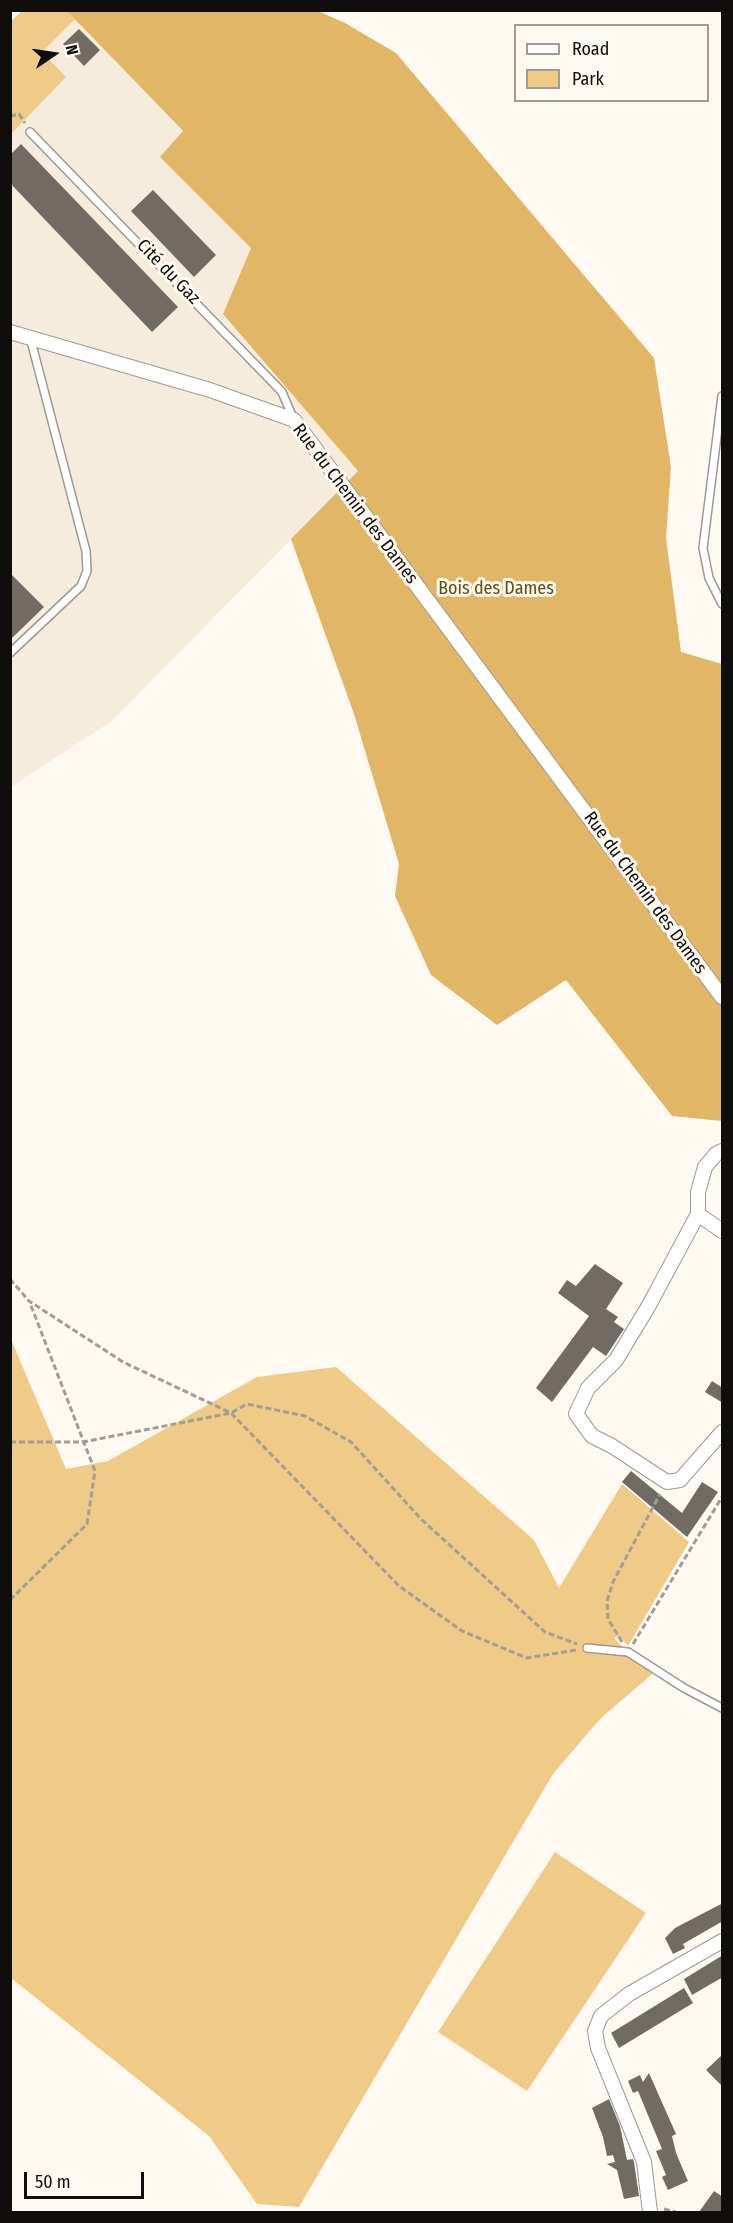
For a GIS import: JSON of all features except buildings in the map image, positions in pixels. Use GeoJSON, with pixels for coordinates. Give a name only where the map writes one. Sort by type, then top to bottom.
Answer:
{"type":"FeatureCollection","features":[{"type":"Feature","properties":{"kind":"street","name":"Rue du Chemin des Dames"},"geometry":{"type":"LineString","coordinates":[[10,332],[210,390],[294,420],[723,997]]}},
{"type":"Feature","properties":{"kind":"street"},"geometry":{"type":"LineString","coordinates":[[723,1151],[716,1154],[705,1167],[698,1192],[698,1214],[648,1307],[616,1360],[588,1388],[576,1414],[592,1436],[612,1446],[667,1482],[680,1480],[723,1432]]}},
{"type":"Feature","properties":{"kind":"street"},"geometry":{"type":"LineString","coordinates":[[698,1214],[723,1231]]}},
{"type":"Feature","properties":{"kind":"street"},"geometry":{"type":"LineString","coordinates":[[650,2212],[644,2162],[598,2048],[595,2031],[601,2016],[629,1994],[723,1941]]}},
{"type":"Feature","properties":{"kind":"lane","name":"Cité du Gaz"},"geometry":{"type":"LineString","coordinates":[[30,132],[282,392],[294,420]]}},
{"type":"Feature","properties":{"kind":"lane"},"geometry":{"type":"LineString","coordinates":[[10,653],[81,586],[87,570],[86,551],[30,337]]}},
{"type":"Feature","properties":{"kind":"lane"},"geometry":{"type":"LineString","coordinates":[[723,396],[703,548],[709,578],[723,604]]}},
{"type":"Feature","properties":{"kind":"lane"},"geometry":{"type":"LineString","coordinates":[[10,641],[17,647]]}},
{"type":"Feature","properties":{"kind":"lane"},"geometry":{"type":"LineString","coordinates":[[587,1648],[628,1652],[684,1688],[723,1708]]}},
{"type":"Feature","properties":{"kind":"path"},"geometry":{"type":"LineString","coordinates":[[10,116],[18,114],[30,132]]}},
{"type":"Feature","properties":{"kind":"path"},"geometry":{"type":"LineString","coordinates":[[10,1279],[29,1301],[123,1362],[231,1413],[399,1587],[462,1631],[526,1658],[587,1648]]}},
{"type":"Feature","properties":{"kind":"path"},"geometry":{"type":"LineString","coordinates":[[10,1600],[87,1524],[95,1471],[29,1301]]}},
{"type":"Feature","properties":{"kind":"path"},"geometry":{"type":"LineString","coordinates":[[10,1442],[83,1442],[231,1413],[247,1404],[305,1416],[351,1442],[421,1519],[545,1632],[587,1648]]}},
{"type":"Feature","properties":{"kind":"path"},"geometry":{"type":"LineString","coordinates":[[667,1482],[613,1582],[607,1601],[608,1619],[628,1652],[723,1497]]}},
{"type":"Feature","properties":{"kind":"shaded area"},"geometry":{"type":"Polygon","coordinates":[[[22,11],[67,11],[183,132],[160,157],[251,248],[223,314],[358,471],[112,721],[11,787],[11,22],[22,11]]]}},
{"type":"Feature","properties":{"kind":"green space"},"geometry":{"type":"Polygon","coordinates":[[[22,11],[67,11],[75,19],[42,52],[66,77],[11,134],[10,22],[22,11]]]}},
{"type":"Feature","properties":{"kind":"green space","name":"Bois des Dames"},"geometry":{"type":"Polygon","coordinates":[[[67,11],[318,11],[345,23],[396,53],[654,358],[671,467],[666,538],[681,652],[722,664],[722,1121],[672,1116],[566,980],[497,1025],[431,975],[395,896],[399,864],[354,714],[291,539],[358,471],[223,314],[251,248],[160,157],[183,131],[67,11]]]}},
{"type":"Feature","properties":{"kind":"green space"},"geometry":{"type":"Polygon","coordinates":[[[10,1337],[66,1469],[108,1461],[257,1377],[336,1367],[534,1540],[559,1588],[622,1484],[689,1542],[628,1646],[620,1637],[614,1638],[628,1652],[657,1670],[600,1719],[553,1774],[299,2207],[257,2204],[209,2136],[11,1978],[10,1337]]]}},
{"type":"Feature","properties":{"kind":"green space"},"geometry":{"type":"Polygon","coordinates":[[[555,1852],[646,1913],[527,2091],[438,2032],[555,1852]]]}}]}
